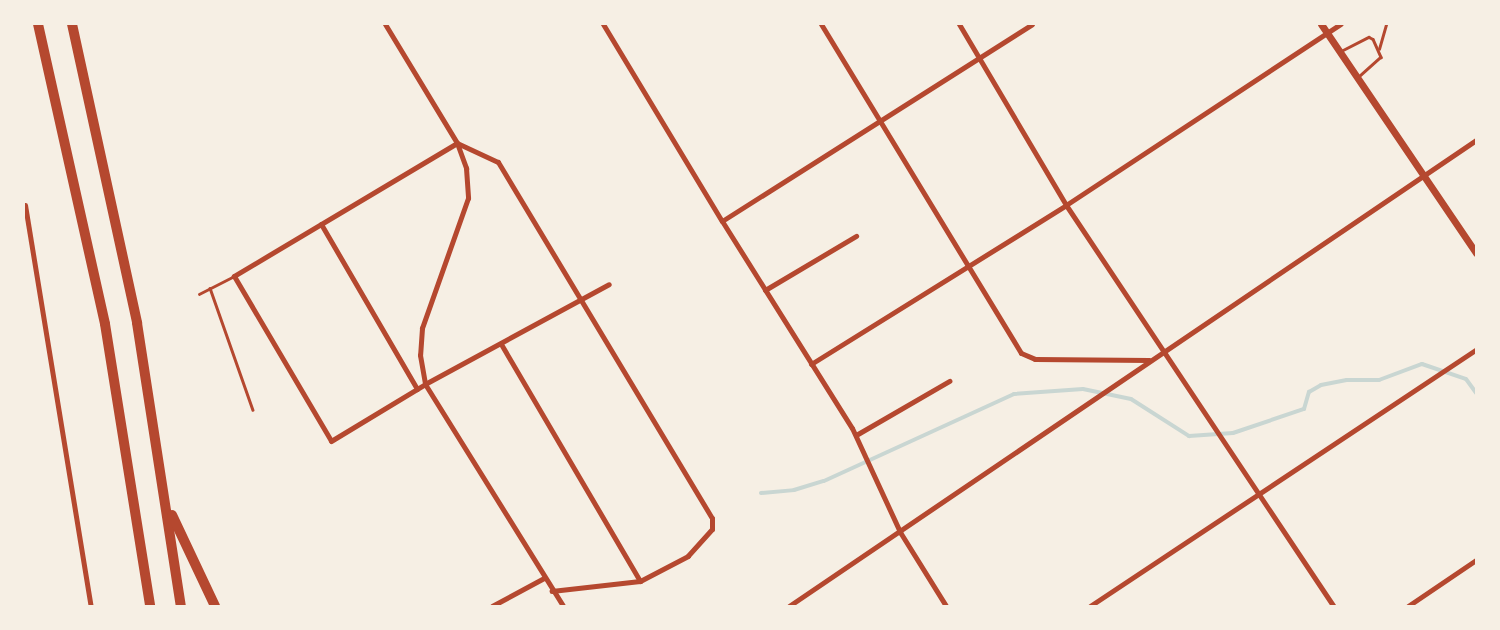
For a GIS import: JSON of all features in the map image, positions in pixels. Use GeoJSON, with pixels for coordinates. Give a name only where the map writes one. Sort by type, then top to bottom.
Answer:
{"type":"FeatureCollection","features":[{"type":"Feature","properties":{"kind":"highway"},"geometry":{"type":"LineString","coordinates":[[38,24],[105,324],[150,606]]}},
{"type":"Feature","properties":{"kind":"highway"},"geometry":{"type":"LineString","coordinates":[[72,24],[137,323],[167,504],[181,606]]}},
{"type":"Feature","properties":{"kind":"highway"},"geometry":{"type":"LineString","coordinates":[[167,504],[215,606]]}},
{"type":"Feature","properties":{"kind":"street"},"geometry":{"type":"LineString","coordinates":[[386,24],[457,143],[466,168],[468,198],[422,328],[420,354],[425,384],[563,606]]}},
{"type":"Feature","properties":{"kind":"street"},"geometry":{"type":"LineString","coordinates":[[603,24],[722,221],[856,436],[870,472],[900,532],[946,606]]}},
{"type":"Feature","properties":{"kind":"street"},"geometry":{"type":"LineString","coordinates":[[821,24],[1021,353],[1036,359],[1149,360]]}},
{"type":"Feature","properties":{"kind":"street"},"geometry":{"type":"LineString","coordinates":[[959,24],[1066,205],[1162,353],[1260,495],[1333,606]]}},
{"type":"Feature","properties":{"kind":"street"},"geometry":{"type":"LineString","coordinates":[[722,221],[1032,24]]}},
{"type":"Feature","properties":{"kind":"street"},"geometry":{"type":"LineString","coordinates":[[1321,24],[1476,253]]}},
{"type":"Feature","properties":{"kind":"street"},"geometry":{"type":"LineString","coordinates":[[811,364],[1066,205],[1341,24]]}},
{"type":"Feature","properties":{"kind":"street"},"geometry":{"type":"LineString","coordinates":[[789,606],[1476,140]]}},
{"type":"Feature","properties":{"kind":"street"},"geometry":{"type":"LineString","coordinates":[[457,143],[234,276],[331,441],[425,384],[609,284]]}},
{"type":"Feature","properties":{"kind":"street"},"geometry":{"type":"LineString","coordinates":[[457,143],[498,162],[712,518],[712,529],[688,556],[640,581],[552,591]]}},
{"type":"Feature","properties":{"kind":"street"},"geometry":{"type":"LineString","coordinates":[[25,205],[92,606]]}},
{"type":"Feature","properties":{"kind":"street"},"geometry":{"type":"LineString","coordinates":[[321,224],[417,389]]}},
{"type":"Feature","properties":{"kind":"street"},"geometry":{"type":"LineString","coordinates":[[765,290],[856,236]]}},
{"type":"Feature","properties":{"kind":"street"},"geometry":{"type":"LineString","coordinates":[[501,344],[640,581]]}},
{"type":"Feature","properties":{"kind":"street"},"geometry":{"type":"LineString","coordinates":[[1090,606],[1476,350]]}},
{"type":"Feature","properties":{"kind":"street"},"geometry":{"type":"LineString","coordinates":[[856,436],[948,381]]}},
{"type":"Feature","properties":{"kind":"street"},"geometry":{"type":"LineString","coordinates":[[1408,606],[1476,560]]}},
{"type":"Feature","properties":{"kind":"street"},"geometry":{"type":"LineString","coordinates":[[492,606],[544,578]]}},
{"type":"Feature","properties":{"kind":"lane"},"geometry":{"type":"LineString","coordinates":[[1379,49],[1386,24]]}},
{"type":"Feature","properties":{"kind":"lane"},"geometry":{"type":"LineString","coordinates":[[1340,52],[1369,37],[1379,49],[1382,54],[1379,61],[1358,79]]}},
{"type":"Feature","properties":{"kind":"lane"},"geometry":{"type":"LineString","coordinates":[[199,294],[234,276]]}},
{"type":"Feature","properties":{"kind":"lane"},"geometry":{"type":"LineString","coordinates":[[210,288],[253,410]]}},
{"type":"Feature","properties":{"kind":"waterway"},"geometry":{"type":"LineString","coordinates":[[761,493],[794,490],[824,481],[1014,394],[1083,389],[1131,399],[1189,436],[1233,433],[1304,409],[1309,392],[1321,385],[1347,380],[1379,380],[1422,364],[1466,379],[1476,393]]}}]}
